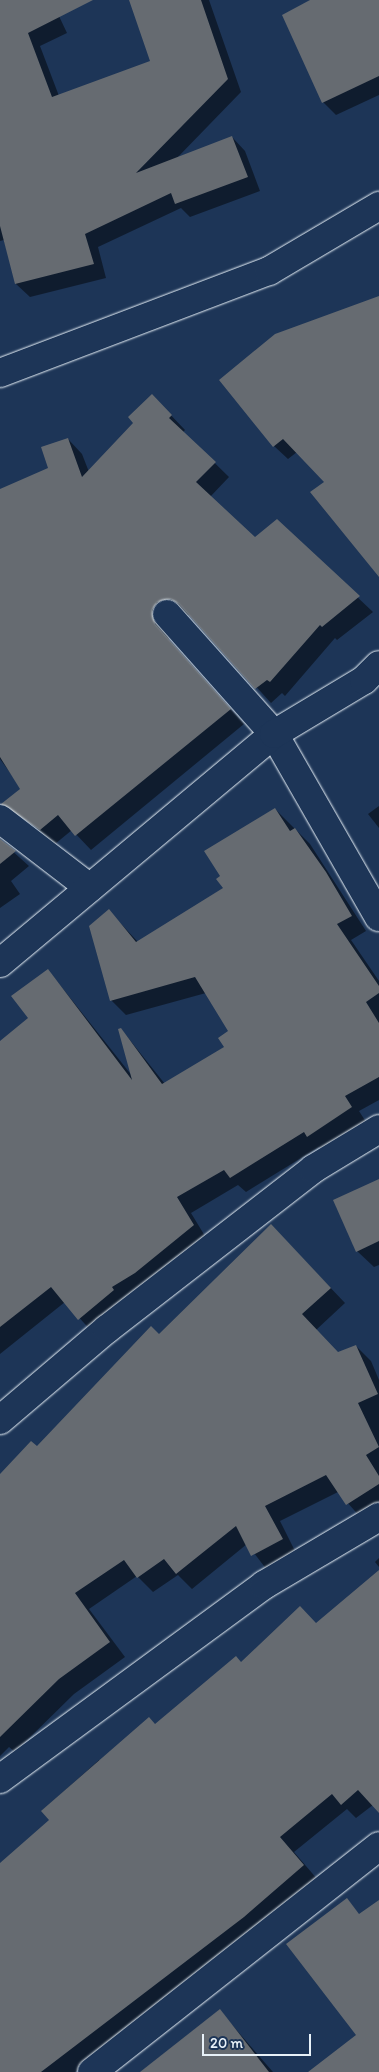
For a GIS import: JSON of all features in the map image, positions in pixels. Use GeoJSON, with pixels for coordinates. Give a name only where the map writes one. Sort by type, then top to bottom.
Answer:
{"type":"FeatureCollection","features":[{"type":"Feature","properties":{"kind":"street"},"geometry":{"type":"LineString","coordinates":[[0,373],[269,271],[379,206]]}},
{"type":"Feature","properties":{"kind":"street"},"geometry":{"type":"LineString","coordinates":[[167,614],[274,734],[379,917]]}},
{"type":"Feature","properties":{"kind":"street"},"geometry":{"type":"LineString","coordinates":[[0,964],[274,734],[364,680],[379,665]]}},
{"type":"Feature","properties":{"kind":"street"},"geometry":{"type":"LineString","coordinates":[[0,818],[90,888]]}},
{"type":"Feature","properties":{"kind":"street"},"geometry":{"type":"LineString","coordinates":[[0,1420],[107,1329],[313,1169],[379,1129]]}},
{"type":"Feature","properties":{"kind":"street"},"geometry":{"type":"LineString","coordinates":[[0,1779],[264,1585],[379,1517]]}},
{"type":"Feature","properties":{"kind":"street"},"geometry":{"type":"LineString","coordinates":[[92,2072],[379,1846]]}},
{"type":"Feature","properties":{"kind":"building"},"geometry":{"type":"Polygon","coordinates":[[[0,0],[93,0],[28,33],[52,97],[150,61],[129,0],[201,0],[228,79],[136,173],[232,136],[248,177],[175,204],[171,193],[85,234],[94,264],[15,284],[0,226],[0,0]]]}},
{"type":"Feature","properties":{"kind":"building"},"geometry":{"type":"Polygon","coordinates":[[[310,0],[379,0],[379,76],[322,103],[282,15],[310,0]]]}},
{"type":"Feature","properties":{"kind":"building"},"geometry":{"type":"Polygon","coordinates":[[[379,296],[379,577],[310,492],[324,482],[283,439],[273,447],[219,380],[275,334],[379,296]]]}},
{"type":"Feature","properties":{"kind":"building"},"geometry":{"type":"Polygon","coordinates":[[[152,394],[172,415],[169,418],[216,462],[196,482],[255,537],[277,519],[360,596],[322,627],[320,625],[270,682],[267,680],[255,689],[179,604],[171,599],[157,602],[152,610],[155,624],[231,709],[75,836],[58,815],[40,830],[1,804],[20,789],[0,757],[0,489],[48,468],[41,447],[68,438],[82,477],[133,423],[128,417],[152,394]]]}},
{"type":"Feature","properties":{"kind":"building"},"geometry":{"type":"Polygon","coordinates":[[[275,808],[290,831],[295,828],[326,872],[352,916],[337,924],[379,986],[379,993],[366,1002],[379,1023],[379,1077],[345,1096],[352,1107],[307,1137],[304,1132],[230,1178],[224,1170],[177,1197],[194,1225],[135,1273],[112,1287],[114,1290],[78,1320],[51,1287],[0,1327],[0,1041],[28,1018],[11,996],[48,969],[132,1080],[118,1029],[121,1028],[162,1084],[224,1047],[218,1038],[228,1031],[195,977],[110,1001],[89,926],[109,909],[136,942],[223,888],[216,879],[220,876],[204,851],[275,808]]]}},
{"type":"Feature","properties":{"kind":"building"},"geometry":{"type":"Polygon","coordinates":[[[0,839],[16,851],[0,864],[0,839]]]}},
{"type":"Feature","properties":{"kind":"building"},"geometry":{"type":"Polygon","coordinates":[[[379,1179],[379,1241],[356,1252],[333,1200],[379,1179]]]}},
{"type":"Feature","properties":{"kind":"building"},"geometry":{"type":"Polygon","coordinates":[[[271,1224],[331,1288],[302,1314],[338,1352],[356,1345],[378,1394],[358,1403],[379,1447],[366,1455],[379,1476],[379,1484],[346,1505],[326,1475],[265,1506],[283,1539],[251,1556],[236,1526],[176,1574],[164,1559],[137,1578],[124,1560],[75,1593],[110,1642],[59,1679],[0,1737],[0,1474],[31,1441],[37,1446],[151,1326],[159,1334],[271,1224]]]}},
{"type":"Feature","properties":{"kind":"building"},"geometry":{"type":"Polygon","coordinates":[[[379,1570],[379,1813],[358,1790],[341,1805],[332,1794],[280,1837],[304,1865],[244,1917],[41,2072],[0,2072],[0,1863],[49,1820],[41,1811],[149,1717],[155,1724],[236,1656],[241,1662],[300,1606],[316,1623],[379,1570]]]}},
{"type":"Feature","properties":{"kind":"building"},"geometry":{"type":"Polygon","coordinates":[[[347,1898],[359,1914],[379,1900],[379,2072],[308,2072],[356,2035],[286,1944],[347,1898]]]}},
{"type":"Feature","properties":{"kind":"building"},"geometry":{"type":"Polygon","coordinates":[[[220,2009],[269,2072],[140,2072],[220,2009]]]}}]}
